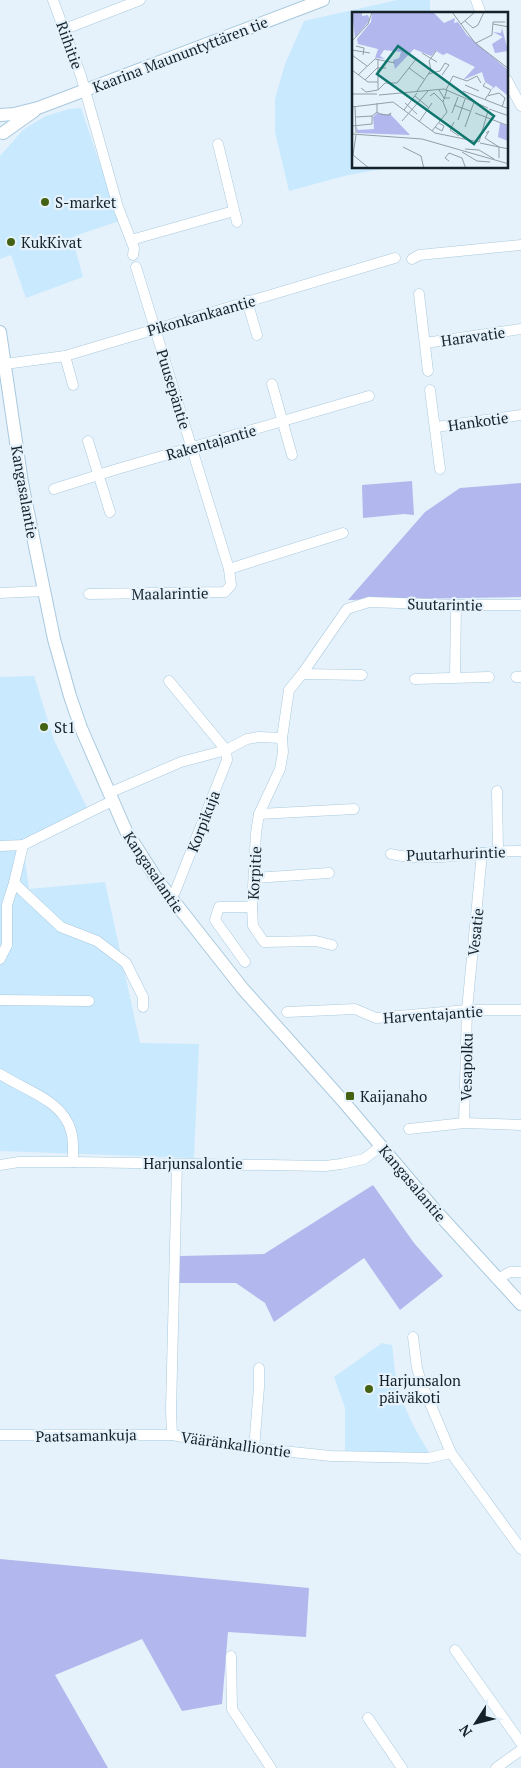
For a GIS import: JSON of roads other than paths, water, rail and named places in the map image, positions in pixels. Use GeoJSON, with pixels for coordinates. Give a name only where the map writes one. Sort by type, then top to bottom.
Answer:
{"type":"FeatureCollection","features":[{"type":"Feature","properties":{"kind":"main road","name":"Kaarina Maununtyttären tie"},"geometry":{"type":"LineString","coordinates":[[0,115],[14,114],[38,108],[323,0]]}},
{"type":"Feature","properties":{"kind":"main road","name":"Kaarina Maununtyttären tie"},"geometry":{"type":"LineString","coordinates":[[2,136],[38,108]]}},
{"type":"Feature","properties":{"kind":"main road"},"geometry":{"type":"LineString","coordinates":[[0,115],[3,122],[2,136]]}},
{"type":"Feature","properties":{"kind":"main road","name":"Kangasalantie"},"geometry":{"type":"LineString","coordinates":[[0,332],[5,364],[5,400],[54,639],[71,701],[89,749],[126,831],[178,909],[243,989],[447,1224],[521,1304]]}},
{"type":"Feature","properties":{"kind":"street","name":"Riihitie"},"geometry":{"type":"LineString","coordinates":[[54,0],[81,76],[84,90]]}},
{"type":"Feature","properties":{"kind":"street"},"geometry":{"type":"LineString","coordinates":[[65,29],[140,0]]}},
{"type":"Feature","properties":{"kind":"street"},"geometry":{"type":"LineString","coordinates":[[508,82],[521,106]]}},
{"type":"Feature","properties":{"kind":"street"},"geometry":{"type":"LineString","coordinates":[[84,90],[118,206],[134,248],[133,255]]}},
{"type":"Feature","properties":{"kind":"street"},"geometry":{"type":"LineString","coordinates":[[218,144],[237,222]]}},
{"type":"Feature","properties":{"kind":"street"},"geometry":{"type":"LineString","coordinates":[[131,240],[234,211]]}},
{"type":"Feature","properties":{"kind":"street"},"geometry":{"type":"LineString","coordinates":[[412,259],[419,255],[521,245]]}},
{"type":"Feature","properties":{"kind":"street","name":"Pikonkankaantie"},"geometry":{"type":"LineString","coordinates":[[5,364],[65,356],[395,258]]}},
{"type":"Feature","properties":{"kind":"street","name":"Puusepäntie"},"geometry":{"type":"LineString","coordinates":[[136,267],[229,569]]}},
{"type":"Feature","properties":{"kind":"street","name":"Haravatie"},"geometry":{"type":"LineString","coordinates":[[419,294],[428,371]]}},
{"type":"Feature","properties":{"kind":"street"},"geometry":{"type":"LineString","coordinates":[[247,301],[257,335]]}},
{"type":"Feature","properties":{"kind":"street","name":"Haravatie"},"geometry":{"type":"LineString","coordinates":[[425,343],[521,329]]}},
{"type":"Feature","properties":{"kind":"street"},"geometry":{"type":"LineString","coordinates":[[65,356],[73,385]]}},
{"type":"Feature","properties":{"kind":"street"},"geometry":{"type":"LineString","coordinates":[[272,384],[292,455]]}},
{"type":"Feature","properties":{"kind":"street","name":"Hankotie"},"geometry":{"type":"LineString","coordinates":[[430,390],[440,469]]}},
{"type":"Feature","properties":{"kind":"street","name":"Rakentajantie"},"geometry":{"type":"LineString","coordinates":[[54,489],[98,474],[369,396]]}},
{"type":"Feature","properties":{"kind":"street","name":"Hankotie"},"geometry":{"type":"LineString","coordinates":[[436,427],[521,415]]}},
{"type":"Feature","properties":{"kind":"street"},"geometry":{"type":"LineString","coordinates":[[88,440],[110,512]]}},
{"type":"Feature","properties":{"kind":"street"},"geometry":{"type":"LineString","coordinates":[[229,569],[343,534]]}},
{"type":"Feature","properties":{"kind":"street","name":"Maalarintie"},"geometry":{"type":"LineString","coordinates":[[89,594],[226,592],[231,585],[229,569]]}},
{"type":"Feature","properties":{"kind":"street"},"geometry":{"type":"LineString","coordinates":[[0,593],[44,591]]}},
{"type":"Feature","properties":{"kind":"street","name":"Suutarintie"},"geometry":{"type":"LineString","coordinates":[[369,602],[521,605]]}},
{"type":"Feature","properties":{"kind":"street","name":"Korpitie"},"geometry":{"type":"LineString","coordinates":[[332,945],[316,941],[264,942],[253,926],[252,907],[256,833],[259,814],[280,768],[288,690],[302,674],[347,609],[369,602]]}},
{"type":"Feature","properties":{"kind":"street"},"geometry":{"type":"LineString","coordinates":[[455,677],[456,605]]}},
{"type":"Feature","properties":{"kind":"street"},"geometry":{"type":"LineString","coordinates":[[302,674],[362,675]]}},
{"type":"Feature","properties":{"kind":"street"},"geometry":{"type":"LineString","coordinates":[[415,680],[489,677]]}},
{"type":"Feature","properties":{"kind":"street"},"geometry":{"type":"LineString","coordinates":[[169,681],[226,750]]}},
{"type":"Feature","properties":{"kind":"street"},"geometry":{"type":"LineString","coordinates":[[0,846],[23,845],[110,797],[182,762],[226,750],[247,739],[259,737],[282,738]]}},
{"type":"Feature","properties":{"kind":"street","name":"Korpikuja"},"geometry":{"type":"LineString","coordinates":[[175,892],[227,760],[226,750]]}},
{"type":"Feature","properties":{"kind":"street"},"geometry":{"type":"LineString","coordinates":[[497,791],[498,850]]}},
{"type":"Feature","properties":{"kind":"street"},"geometry":{"type":"LineString","coordinates":[[259,814],[354,809]]}},
{"type":"Feature","properties":{"kind":"street"},"geometry":{"type":"LineString","coordinates":[[0,959],[7,945],[7,905],[23,845]]}},
{"type":"Feature","properties":{"kind":"street","name":"Puutarhurintie"},"geometry":{"type":"LineString","coordinates":[[391,854],[408,858],[482,853],[498,850],[521,851]]}},
{"type":"Feature","properties":{"kind":"street","name":"Vesatie"},"geometry":{"type":"LineString","coordinates":[[467,1010],[482,853]]}},
{"type":"Feature","properties":{"kind":"street"},"geometry":{"type":"LineString","coordinates":[[254,878],[329,872]]}},
{"type":"Feature","properties":{"kind":"street"},"geometry":{"type":"LineString","coordinates":[[14,883],[61,927],[97,941],[126,963],[143,997],[143,1007]]}},
{"type":"Feature","properties":{"kind":"street"},"geometry":{"type":"LineString","coordinates":[[245,962],[215,920],[219,907],[252,907]]}},
{"type":"Feature","properties":{"kind":"street"},"geometry":{"type":"LineString","coordinates":[[0,1000],[89,1001]]}},
{"type":"Feature","properties":{"kind":"street","name":"Harventajantie"},"geometry":{"type":"LineString","coordinates":[[286,1012],[355,1009],[376,1018],[467,1010],[521,1010]]}},
{"type":"Feature","properties":{"kind":"street","name":"Vesapolku"},"geometry":{"type":"LineString","coordinates":[[464,1123],[467,1010]]}},
{"type":"Feature","properties":{"kind":"street"},"geometry":{"type":"LineString","coordinates":[[0,1074],[51,1102],[67,1118],[72,1132],[73,1162]]}},
{"type":"Feature","properties":{"kind":"street"},"geometry":{"type":"LineString","coordinates":[[409,1128],[464,1123],[521,1125]]}},
{"type":"Feature","properties":{"kind":"street","name":"Harjunsalontie"},"geometry":{"type":"LineString","coordinates":[[0,1165],[5,1163],[73,1162],[325,1166],[364,1158],[381,1146]]}},
{"type":"Feature","properties":{"kind":"street","name":"Vääränkalliontie"},"geometry":{"type":"LineString","coordinates":[[177,1164],[171,1400],[172,1434],[254,1449],[331,1456],[428,1458],[451,1453]]}},
{"type":"Feature","properties":{"kind":"street"},"geometry":{"type":"LineString","coordinates":[[498,1279],[510,1272],[521,1272]]}},
{"type":"Feature","properties":{"kind":"street"},"geometry":{"type":"LineString","coordinates":[[413,1337],[421,1382],[451,1453],[521,1549]]}},
{"type":"Feature","properties":{"kind":"street"},"geometry":{"type":"LineString","coordinates":[[254,1449],[259,1368]]}},
{"type":"Feature","properties":{"kind":"street","name":"Paatsamankuja"},"geometry":{"type":"LineString","coordinates":[[0,1435],[172,1434]]}},
{"type":"Feature","properties":{"kind":"street"},"geometry":{"type":"LineString","coordinates":[[456,1650],[521,1743]]}},
{"type":"Feature","properties":{"kind":"street"},"geometry":{"type":"LineString","coordinates":[[231,1656],[232,1709],[271,1768]]}},
{"type":"Feature","properties":{"kind":"street"},"geometry":{"type":"LineString","coordinates":[[368,1718],[402,1768]]}},
{"type":"Feature","properties":{"kind":"street"},"geometry":{"type":"LineString","coordinates":[[496,1768],[521,1750]]}},
{"type":"Feature","properties":{"kind":"place","name":"S-market"},"geometry":{"type":"Point","coordinates":[45,202]}},
{"type":"Feature","properties":{"kind":"place","name":"KukKivat"},"geometry":{"type":"Point","coordinates":[11,242]}},
{"type":"Feature","properties":{"kind":"place","name":"St1"},"geometry":{"type":"Point","coordinates":[44,727]}},
{"type":"Feature","properties":{"kind":"place","name":"Kaijanaho"},"geometry":{"type":"Point","coordinates":[350,1096]}},
{"type":"Feature","properties":{"kind":"place","name":"Harjunsalon päiväkoti"},"geometry":{"type":"Point","coordinates":[369,1389]}}]}
